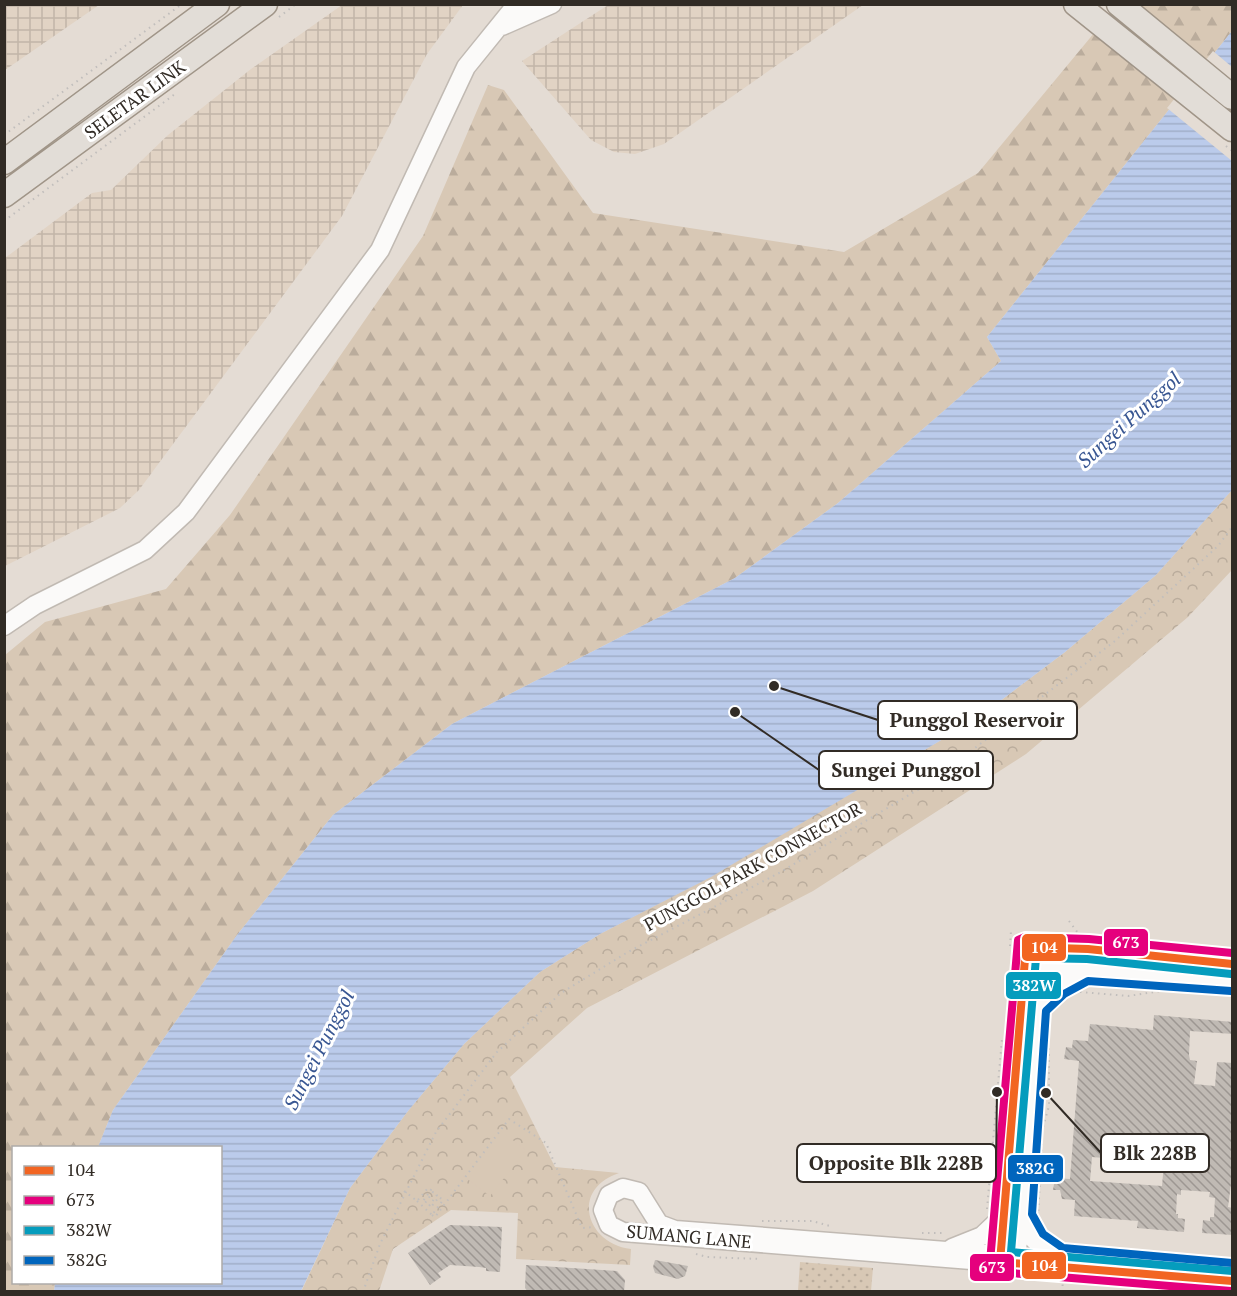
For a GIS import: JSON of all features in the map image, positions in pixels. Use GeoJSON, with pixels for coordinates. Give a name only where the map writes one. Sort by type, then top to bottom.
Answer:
{"type":"FeatureCollection","features":[{"type":"Feature","properties":{"kind":"main road","name":"SELETAR LINK"},"geometry":{"type":"LineString","coordinates":[[4,162],[217,4]]}},
{"type":"Feature","properties":{"kind":"main road"},"geometry":{"type":"LineString","coordinates":[[1076,4],[1233,129]]}},
{"type":"Feature","properties":{"kind":"main road"},"geometry":{"type":"LineString","coordinates":[[1119,4],[1233,97]]}},
{"type":"Feature","properties":{"kind":"main road","name":"SELETAR LINK"},"geometry":{"type":"LineString","coordinates":[[4,195],[271,11]]}},
{"type":"Feature","properties":{"kind":"street"},"geometry":{"type":"LineString","coordinates":[[4,626],[35,605],[145,550],[186,512],[380,250],[466,67],[517,4]]}},
{"type":"Feature","properties":{"kind":"street"},"geometry":{"type":"LineString","coordinates":[[500,26],[552,4]]}},
{"type":"Feature","properties":{"kind":"street"},"geometry":{"type":"LineString","coordinates":[[1033,956],[1088,949],[1233,964]]}},
{"type":"Feature","properties":{"kind":"street"},"geometry":{"type":"LineString","coordinates":[[1033,956],[1085,970],[1233,981]]}},
{"type":"Feature","properties":{"kind":"street"},"geometry":{"type":"LineString","coordinates":[[1033,956],[1036,1006],[1012,1216],[1044,1249],[1060,1258]]}},
{"type":"Feature","properties":{"kind":"street"},"geometry":{"type":"LineString","coordinates":[[1008,1259],[1033,956]]}},
{"type":"Feature","properties":{"kind":"street"},"geometry":{"type":"LineString","coordinates":[[1036,1006],[1058,986],[1085,970]]}},
{"type":"Feature","properties":{"kind":"street","name":"SUMANG LANE"},"geometry":{"type":"LineString","coordinates":[[1233,1273],[1060,1258],[1008,1259],[949,1242],[675,1230],[658,1224],[650,1214],[644,1198],[631,1189],[623,1188],[609,1195],[603,1210],[609,1225],[623,1232],[1008,1259],[1233,1281]]}},
{"type":"Feature","properties":{"kind":"street"},"geometry":{"type":"LineString","coordinates":[[949,1242],[982,1236],[1012,1216]]}},
{"type":"Feature","properties":{"kind":"path"},"geometry":{"type":"LineString","coordinates":[[4,135],[182,4]]}},
{"type":"Feature","properties":{"kind":"path"},"geometry":{"type":"LineString","coordinates":[[271,11],[296,4]]}},
{"type":"Feature","properties":{"kind":"path"},"geometry":{"type":"LineString","coordinates":[[4,221],[177,92]]}},
{"type":"Feature","properties":{"kind":"path","name":"PUNGGOL PARK CONNECTOR"},"geometry":{"type":"LineString","coordinates":[[363,1292],[380,1244],[404,1191],[436,1132],[497,1052],[561,993],[628,952],[779,873],[928,783],[1115,641],[1218,546],[1233,527]]}},
{"type":"Feature","properties":{"kind":"path"},"geometry":{"type":"LineString","coordinates":[[1009,954],[1011,931]]}},
{"type":"Feature","properties":{"kind":"path"},"geometry":{"type":"LineString","coordinates":[[1074,992],[1128,996],[1163,991]]}},
{"type":"Feature","properties":{"kind":"path"},"geometry":{"type":"LineString","coordinates":[[1002,1034],[1012,1216]]}},
{"type":"Feature","properties":{"kind":"path"},"geometry":{"type":"LineString","coordinates":[[1012,1216],[1049,1106],[1051,1069],[1048,1037]]}},
{"type":"Feature","properties":{"kind":"path"},"geometry":{"type":"LineString","coordinates":[[404,1191],[435,1218],[509,1119],[546,1143],[582,1228],[594,1227]]}},
{"type":"Feature","properties":{"kind":"path"},"geometry":{"type":"LineString","coordinates":[[417,1201],[428,1188],[431,1190],[423,1201],[425,1203],[434,1192],[437,1196],[429,1206],[431,1208],[439,1197],[443,1200],[432,1215]]}},
{"type":"Feature","properties":{"kind":"path"},"geometry":{"type":"LineString","coordinates":[[760,1221],[812,1221],[832,1227]]}},
{"type":"Feature","properties":{"kind":"path"},"geometry":{"type":"LineString","coordinates":[[916,1234],[949,1242]]}},
{"type":"Feature","properties":{"kind":"path"},"geometry":{"type":"LineString","coordinates":[[1062,1292],[1063,1281]]}},
{"type":"Feature","properties":{"kind":"shaded area"},"geometry":{"type":"Polygon","coordinates":[[[5,4],[99,4],[99,5],[5,70],[5,4]]]}},
{"type":"Feature","properties":{"kind":"shaded area"},"geometry":{"type":"Polygon","coordinates":[[[342,5],[463,5],[427,54],[342,216],[139,490],[120,508],[5,566],[5,258],[92,193],[111,190],[168,135],[251,69],[342,5]]]}},
{"type":"Feature","properties":{"kind":"shaded area"},"geometry":{"type":"Polygon","coordinates":[[[608,5],[863,5],[664,144],[635,154],[614,152],[591,140],[522,61],[608,5]]]}},
{"type":"Feature","properties":{"kind":"green space"},"geometry":{"type":"Polygon","coordinates":[[[1121,5],[1232,5],[1232,31],[987,337],[1001,361],[838,503],[735,578],[452,724],[333,815],[237,935],[113,1110],[98,1146],[12,1146],[12,1284],[55,1284],[54,1291],[5,1292],[5,655],[45,622],[166,589],[230,515],[423,236],[488,85],[504,90],[593,213],[844,252],[978,173],[1114,9],[1121,5]]]}},
{"type":"Feature","properties":{"kind":"green space"},"geometry":{"type":"Polygon","coordinates":[[[1232,490],[1232,570],[1188,617],[1026,754],[813,891],[587,1008],[510,1077],[555,1167],[619,1173],[603,1181],[594,1191],[589,1203],[590,1216],[595,1227],[604,1237],[616,1245],[631,1249],[630,1265],[516,1259],[518,1213],[451,1210],[393,1249],[379,1291],[301,1292],[350,1188],[408,1111],[464,1044],[540,972],[600,934],[704,880],[975,720],[1065,652],[1156,575],[1232,490]]]}},
{"type":"Feature","properties":{"kind":"green space"},"geometry":{"type":"Polygon","coordinates":[[[498,1129],[526,1150],[490,1196],[462,1175],[498,1129]]]}},
{"type":"Feature","properties":{"kind":"green space"},"geometry":{"type":"Polygon","coordinates":[[[800,1262],[873,1268],[871,1291],[798,1291],[800,1262]]]}},
{"type":"Feature","properties":{"kind":"water"},"geometry":{"type":"Polygon","coordinates":[[[1232,31],[1232,490],[1156,575],[1065,652],[975,720],[711,877],[600,934],[540,972],[464,1044],[408,1111],[350,1188],[301,1291],[54,1292],[55,1284],[222,1284],[222,1146],[98,1146],[113,1110],[237,935],[333,815],[452,724],[735,578],[838,503],[1001,361],[987,337],[1232,31]]]}},
{"type":"Feature","properties":{"kind":"pier"},"geometry":{"type":"Polygon","coordinates":[[[1213,51],[1232,67],[1232,161],[1167,108],[1213,51]]]}},
{"type":"Feature","properties":{"kind":"building"},"geometry":{"type":"Polygon","coordinates":[[[1154,1015],[1233,1022],[1233,1034],[1190,1031],[1189,1055],[1190,1060],[1197,1061],[1194,1084],[1215,1086],[1217,1062],[1233,1063],[1233,1169],[1228,1207],[1233,1208],[1233,1235],[1202,1233],[1203,1220],[1210,1221],[1210,1217],[1214,1217],[1215,1198],[1209,1197],[1210,1192],[1181,1190],[1181,1195],[1177,1194],[1176,1214],[1178,1218],[1185,1219],[1184,1232],[1137,1228],[1138,1221],[1074,1216],[1075,1200],[1062,1199],[1060,1190],[1053,1190],[1055,1178],[1070,1179],[1079,1061],[1064,1059],[1066,1047],[1072,1048],[1073,1040],[1088,1041],[1090,1024],[1153,1030],[1154,1015]],[[1092,1157],[1090,1181],[1162,1186],[1164,1163],[1092,1157]]]}},
{"type":"Feature","properties":{"kind":"building"},"geometry":{"type":"Polygon","coordinates":[[[450,1225],[502,1227],[500,1272],[486,1271],[486,1268],[479,1267],[450,1265],[438,1273],[441,1277],[430,1285],[408,1253],[450,1225]]]}},
{"type":"Feature","properties":{"kind":"building"},"geometry":{"type":"Polygon","coordinates":[[[655,1260],[688,1266],[685,1276],[678,1279],[655,1273],[653,1267],[655,1260]]]}},
{"type":"Feature","properties":{"kind":"building"},"geometry":{"type":"Polygon","coordinates":[[[526,1265],[617,1271],[625,1280],[624,1292],[528,1292],[525,1288],[526,1265]]]}},
{"type":"Feature","properties":{"kind":"transit line","name":"673"},"geometry":{"type":"LineString","coordinates":[[1231,1291],[999,1272],[993,1270],[990,1262],[1018,940],[1025,937],[1089,939],[1232,953]]}},
{"type":"Feature","properties":{"kind":"transit line","name":"104"},"geometry":{"type":"LineString","coordinates":[[1232,964],[1088,949],[1026,947],[1000,1262],[1232,1281]]}},
{"type":"Feature","properties":{"kind":"transit line","name":"382W"},"geometry":{"type":"LineString","coordinates":[[1231,974],[1087,959],[1036,958],[1011,1252],[1232,1271]]}},
{"type":"Feature","properties":{"kind":"transit line","name":"382G"},"geometry":{"type":"LineString","coordinates":[[1231,991],[1088,981],[1064,994],[1046,1011],[1032,1214],[1043,1234],[1063,1248],[1232,1263]]}},
{"type":"Feature","properties":{"kind":"place","name":"Punggol Reservoir"},"geometry":{"type":"Point","coordinates":[774,686]}},
{"type":"Feature","properties":{"kind":"place","name":"Sungei Punggol"},"geometry":{"type":"Point","coordinates":[735,712]}},
{"type":"Feature","properties":{"kind":"place","name":"Opposite Blk 228B"},"geometry":{"type":"Point","coordinates":[997,1092]}},
{"type":"Feature","properties":{"kind":"place","name":"Blk 228B"},"geometry":{"type":"Point","coordinates":[1046,1093]}}]}
